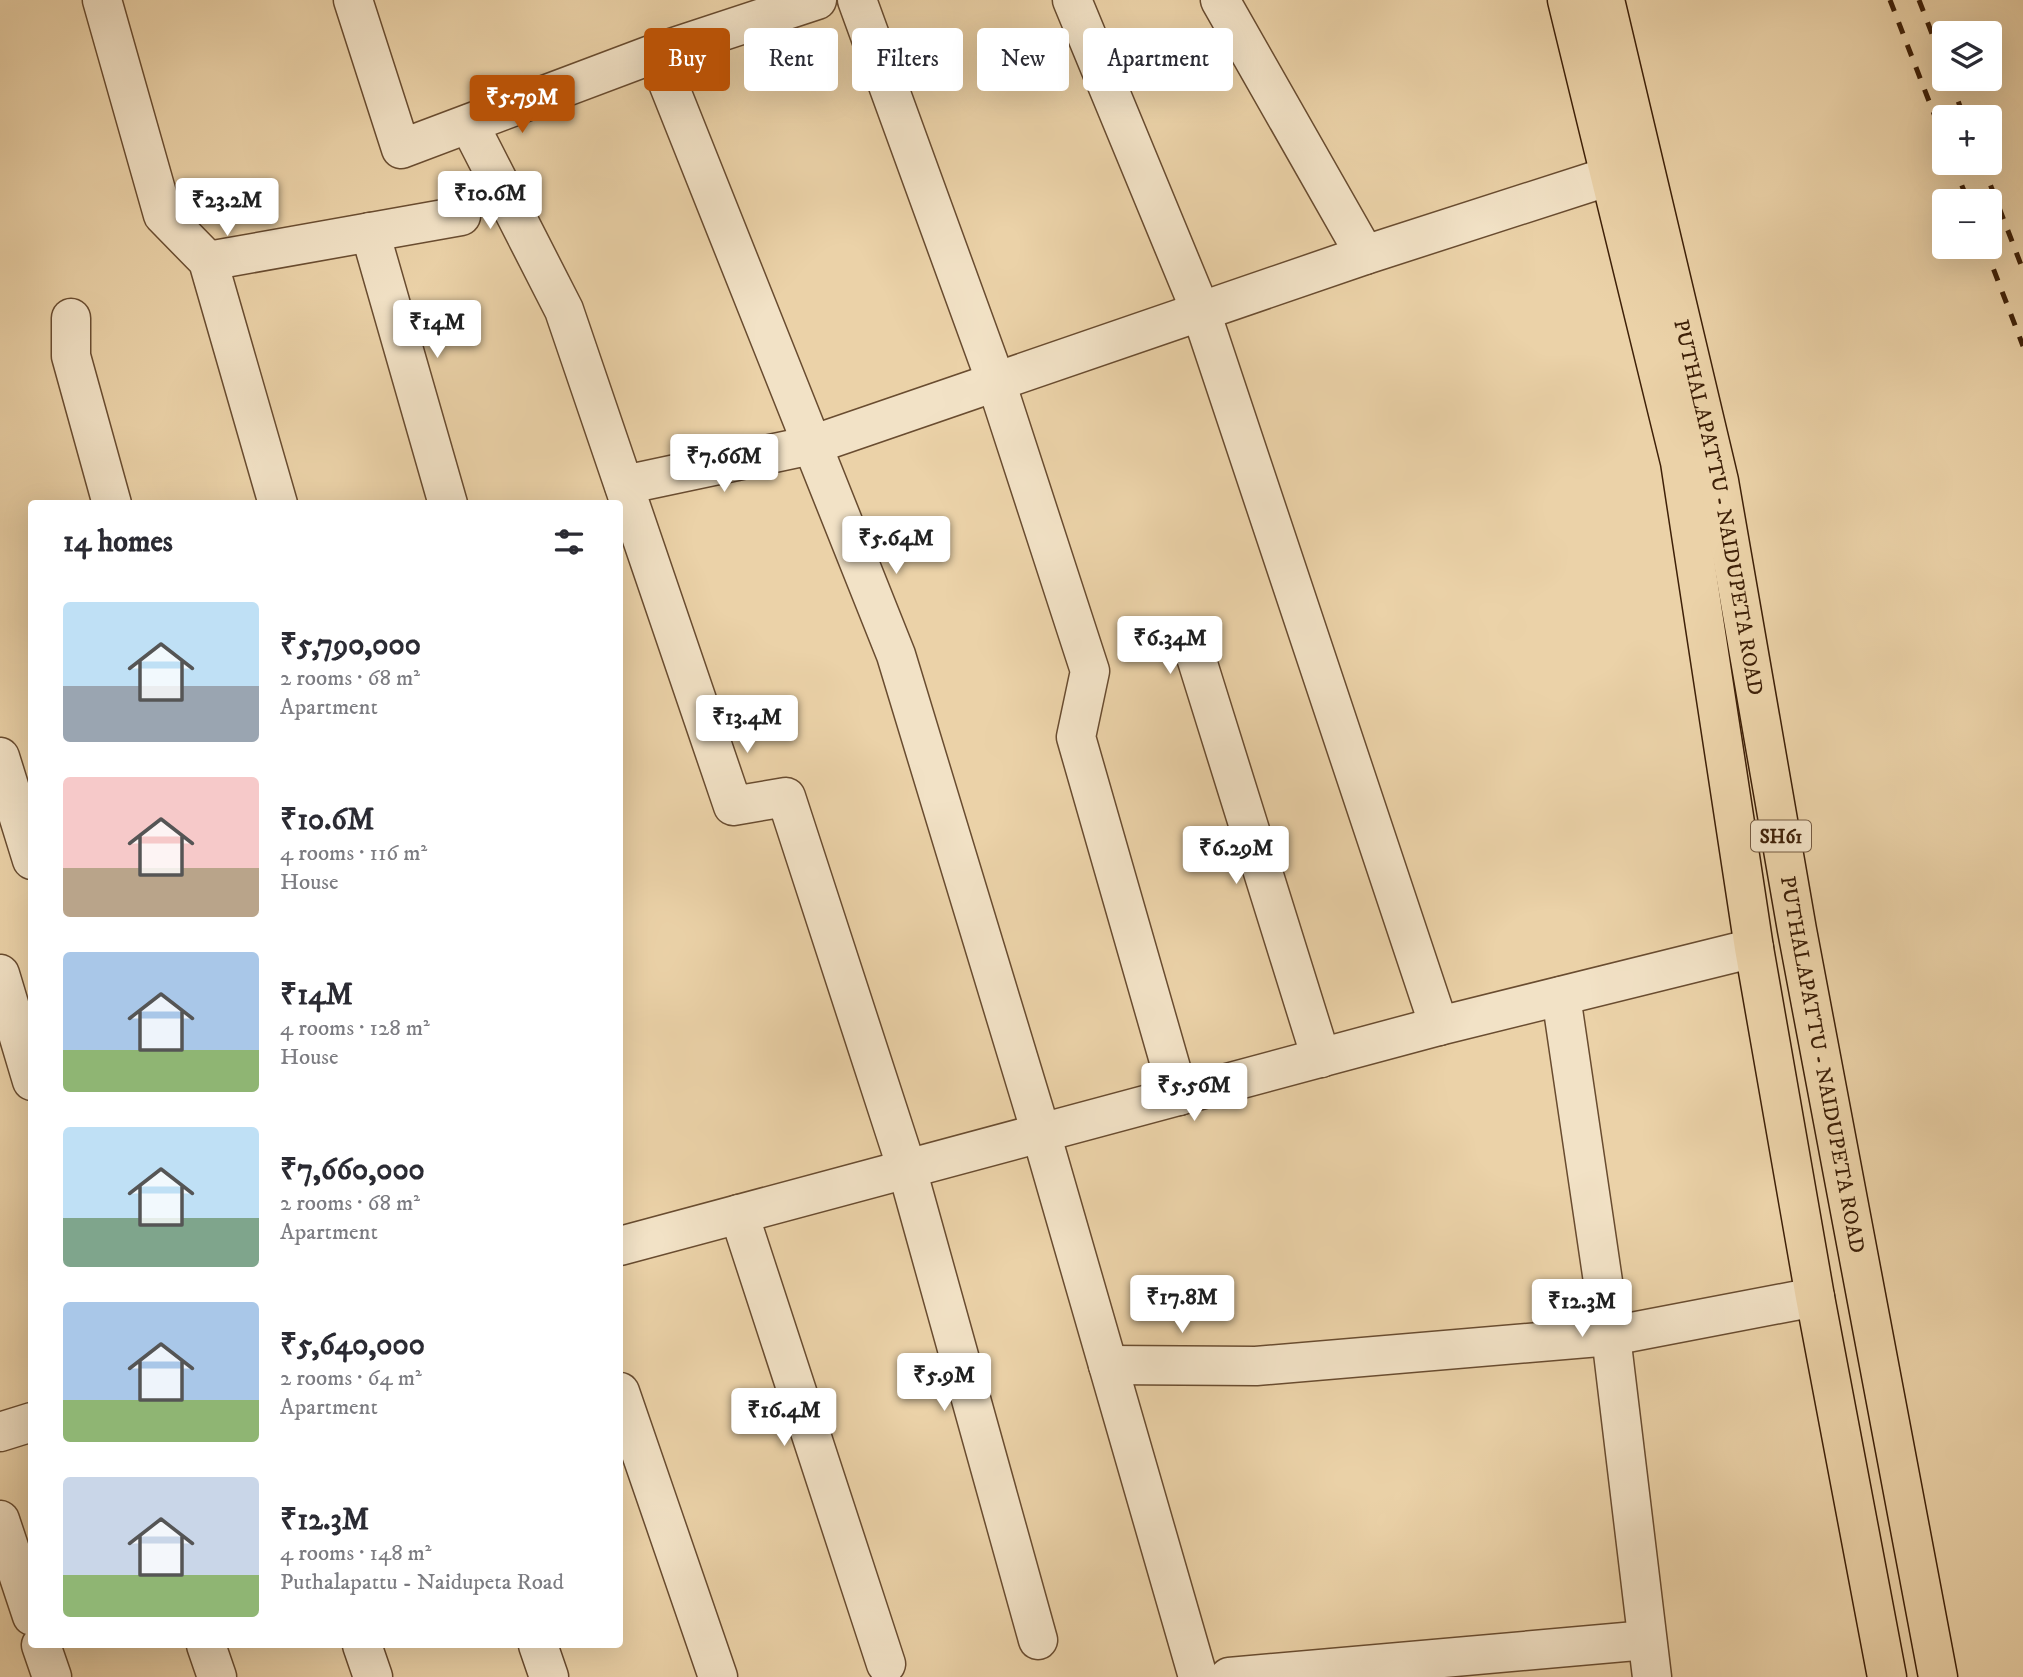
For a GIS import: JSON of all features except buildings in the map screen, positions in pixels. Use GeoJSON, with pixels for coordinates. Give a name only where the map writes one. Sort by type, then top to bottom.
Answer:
{"type":"FeatureCollection","features":[{"type":"Feature","properties":{"kind":"main road","name":"PUTHALAPATTU - NAIDUPETA ROAD"},"geometry":{"type":"LineString","coordinates":[[1567,0],[1680,462],[1754,948],[1815,1297],[1887,1677]]}},
{"type":"Feature","properties":{"kind":"main road","name":"PUTHALAPATTU - NAIDUPETA ROAD"},"geometry":{"type":"LineString","coordinates":[[1605,0],[1719,481],[1797,930],[1938,1677]]}},
{"type":"Feature","properties":{"kind":"street"},"geometry":{"type":"LineString","coordinates":[[102,0],[163,215],[208,261],[277,500]]}},
{"type":"Feature","properties":{"kind":"street"},"geometry":{"type":"LineString","coordinates":[[353,0],[401,149],[644,58]]}},
{"type":"Feature","properties":{"kind":"street"},"geometry":{"type":"LineString","coordinates":[[730,29],[817,0]]}},
{"type":"Feature","properties":{"kind":"street"},"geometry":{"type":"LineString","coordinates":[[857,0],[996,382],[1090,671],[1076,737],[1180,1096]]}},
{"type":"Feature","properties":{"kind":"street"},"geometry":{"type":"LineString","coordinates":[[1072,0],[1201,312],[1439,1026]]}},
{"type":"Feature","properties":{"kind":"street"},"geometry":{"type":"LineString","coordinates":[[1220,0],[1365,255]]}},
{"type":"Feature","properties":{"kind":"street"},"geometry":{"type":"LineString","coordinates":[[671,91],[896,655],[1041,1133],[1198,1677]]}},
{"type":"Feature","properties":{"kind":"street"},"geometry":{"type":"LineString","coordinates":[[469,124],[565,310],[733,806],[786,797],[907,1169],[1038,1640]]}},
{"type":"Feature","properties":{"kind":"street"},"geometry":{"type":"LineString","coordinates":[[624,485],[812,445],[1365,255],[1610,176]]}},
{"type":"Feature","properties":{"kind":"street"},"geometry":{"type":"LineString","coordinates":[[208,261],[461,216]]}},
{"type":"Feature","properties":{"kind":"street"},"geometry":{"type":"LineString","coordinates":[[370,232],[447,500]]}},
{"type":"Feature","properties":{"kind":"street"},"geometry":{"type":"LineString","coordinates":[[71,318],[71,356],[110,500]]}},
{"type":"Feature","properties":{"kind":"street"},"geometry":{"type":"LineString","coordinates":[[1190,638],[1321,1058]]}},
{"type":"Feature","properties":{"kind":"street"},"geometry":{"type":"LineString","coordinates":[[0,757],[28,847]]}},
{"type":"Feature","properties":{"kind":"street"},"geometry":{"type":"LineString","coordinates":[[623,1235],[739,1214],[1439,1026],[1754,948]]}},
{"type":"Feature","properties":{"kind":"street"},"geometry":{"type":"LineString","coordinates":[[13,985],[28,1061]]}},
{"type":"Feature","properties":{"kind":"street"},"geometry":{"type":"LineString","coordinates":[[1229,1677],[1649,1659],[1611,1336],[1561,996]]}},
{"type":"Feature","properties":{"kind":"street"},"geometry":{"type":"LineString","coordinates":[[739,1214],[886,1664]]}},
{"type":"Feature","properties":{"kind":"street"},"geometry":{"type":"LineString","coordinates":[[1108,1365],[1256,1366],[1611,1336],[1815,1297]]}},
{"type":"Feature","properties":{"kind":"street"},"geometry":{"type":"LineString","coordinates":[[623,1401],[718,1677]]}},
{"type":"Feature","properties":{"kind":"street"},"geometry":{"type":"LineString","coordinates":[[0,1432],[28,1423]]}},
{"type":"Feature","properties":{"kind":"street"},"geometry":{"type":"LineString","coordinates":[[0,1520],[28,1603]]}},
{"type":"Feature","properties":{"kind":"street"},"geometry":{"type":"LineString","coordinates":[[42,1648],[52,1677]]}},
{"type":"Feature","properties":{"kind":"street"},"geometry":{"type":"LineString","coordinates":[[207,1648],[217,1677]]}},
{"type":"Feature","properties":{"kind":"street"},"geometry":{"type":"LineString","coordinates":[[363,1648],[373,1677]]}},
{"type":"Feature","properties":{"kind":"street"},"geometry":{"type":"LineString","coordinates":[[539,1648],[549,1677]]}},
{"type":"Feature","properties":{"kind":"railway"},"geometry":{"type":"LineString","coordinates":[[1890,0],[1932,109]]}},
{"type":"Feature","properties":{"kind":"railway"},"geometry":{"type":"LineString","coordinates":[[1919,0],[1932,34]]}},
{"type":"Feature","properties":{"kind":"railway"},"geometry":{"type":"LineString","coordinates":[[1954,91],[1960,105]]}},
{"type":"Feature","properties":{"kind":"railway"},"geometry":{"type":"LineString","coordinates":[[1958,175],[1963,189]]}},
{"type":"Feature","properties":{"kind":"railway"},"geometry":{"type":"LineString","coordinates":[[1987,175],[2023,270]]}},
{"type":"Feature","properties":{"kind":"railway"},"geometry":{"type":"LineString","coordinates":[[1990,259],[2023,346]]}}]}
